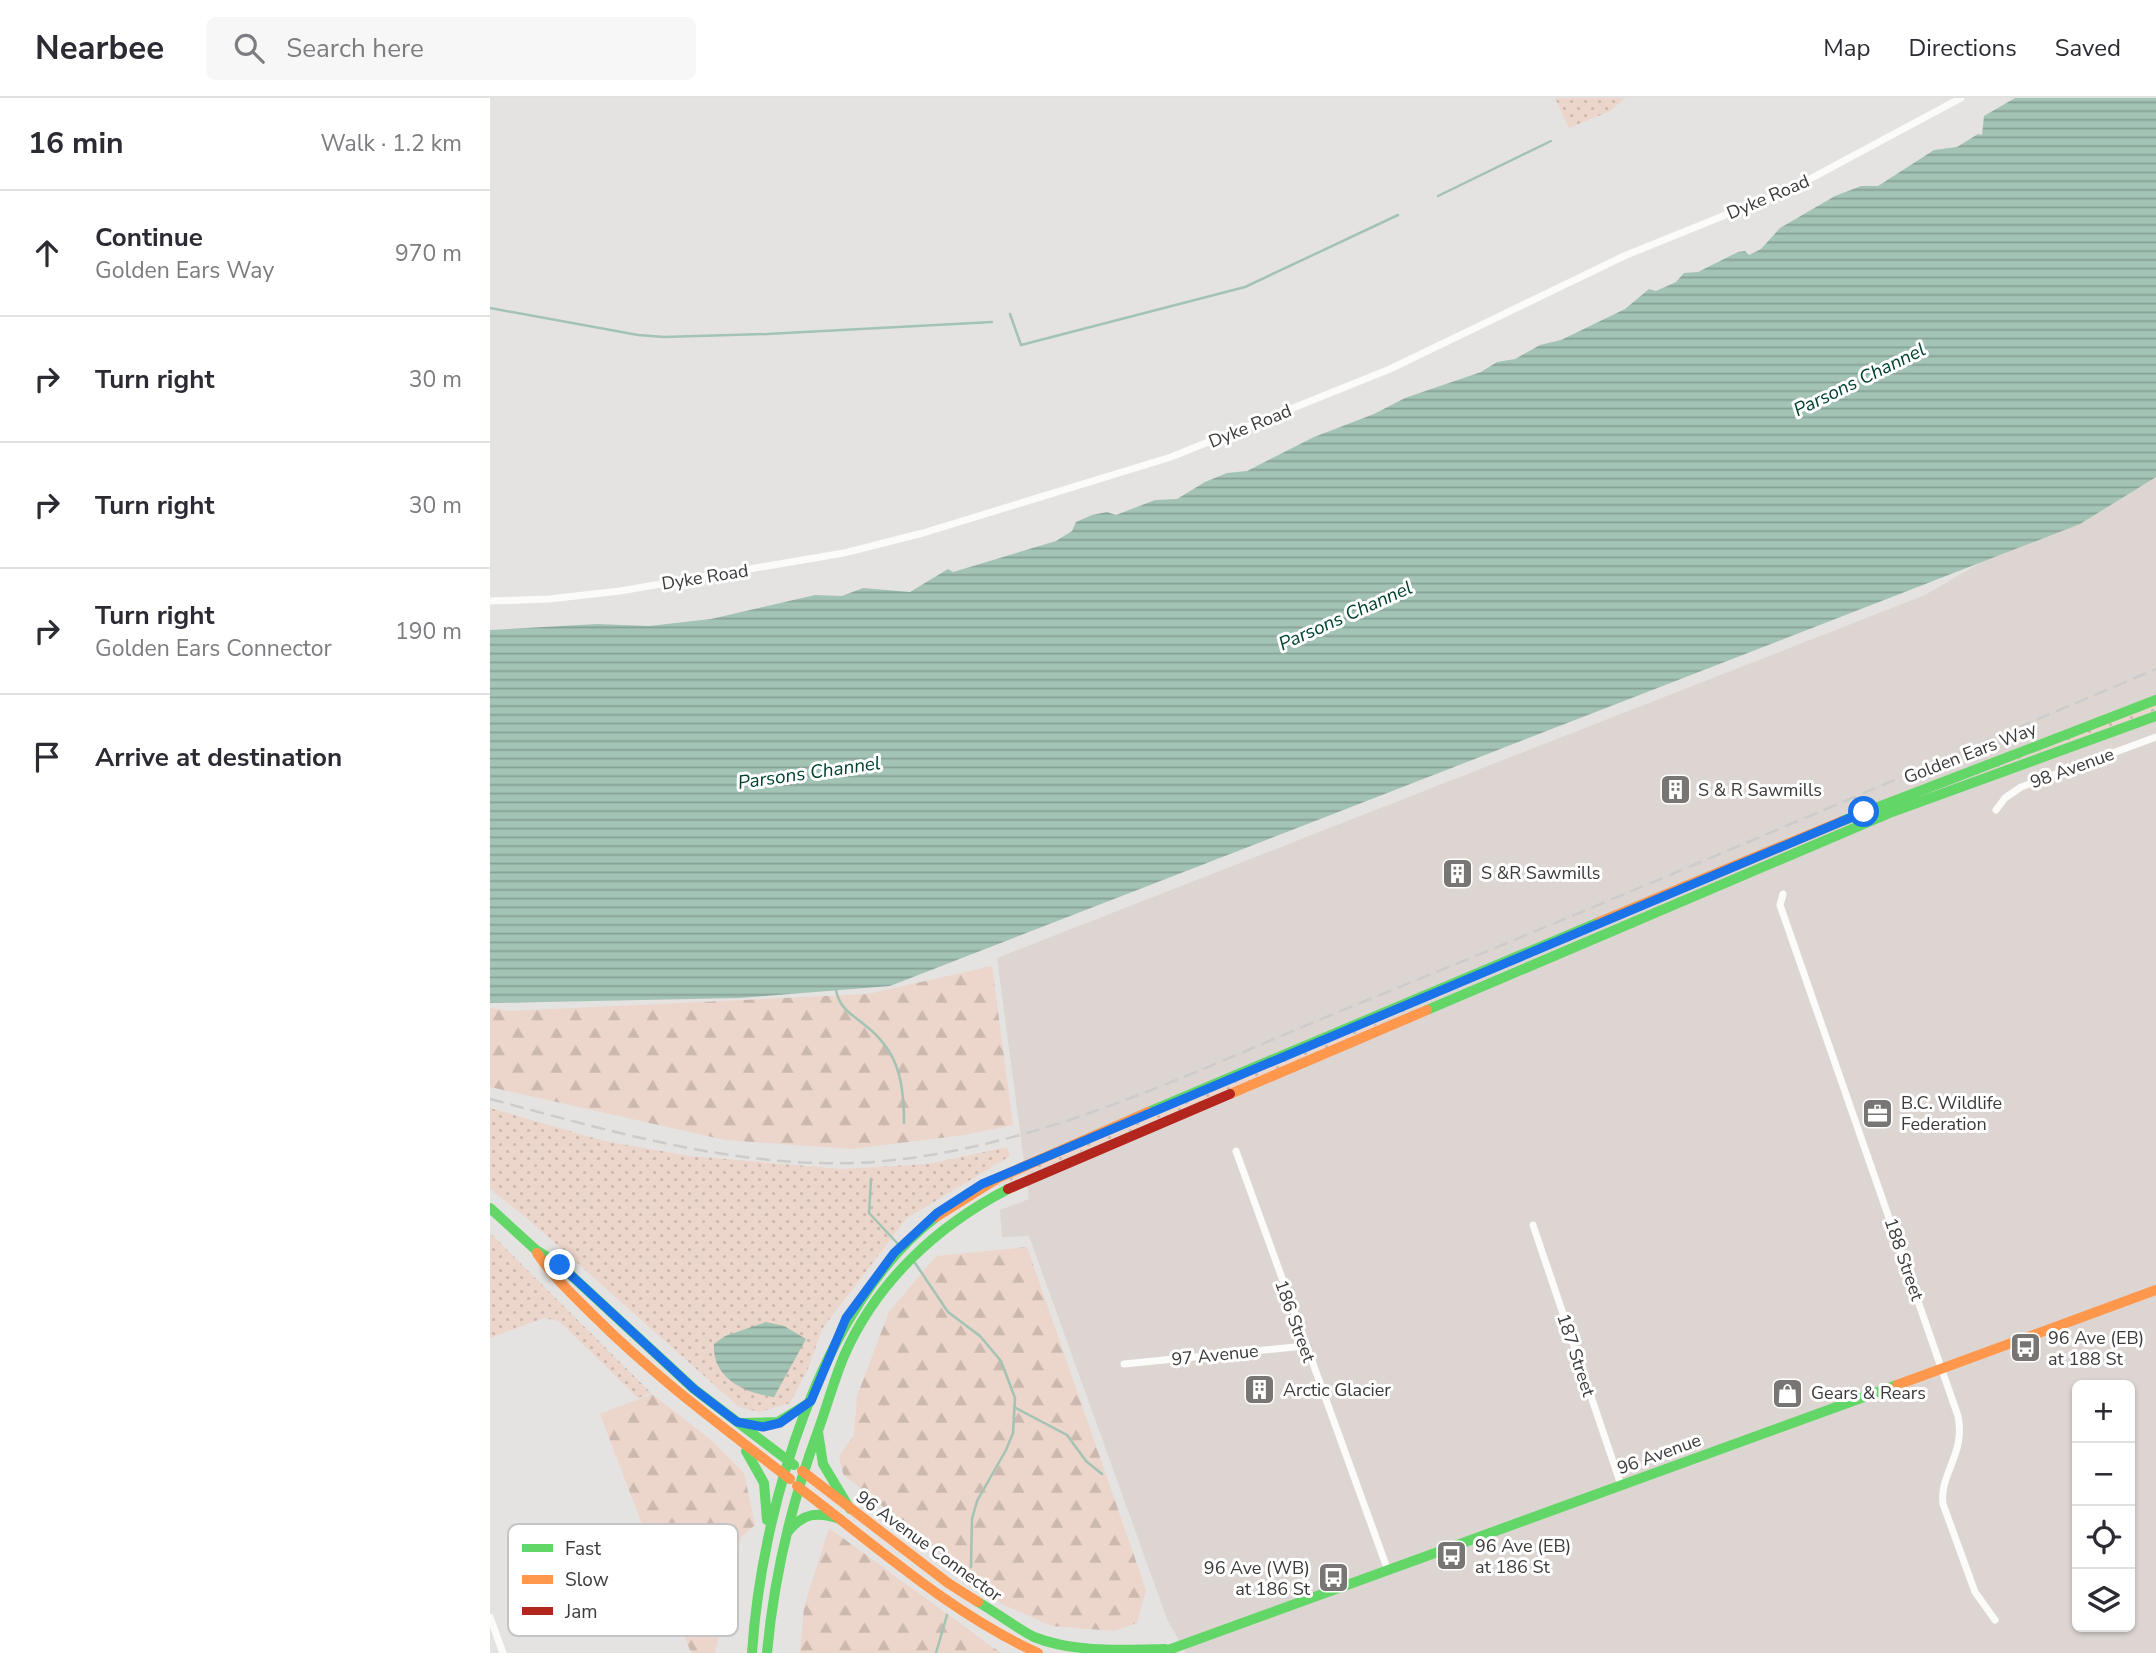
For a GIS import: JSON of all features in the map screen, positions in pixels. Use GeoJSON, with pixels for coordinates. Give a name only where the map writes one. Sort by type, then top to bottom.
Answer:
{"type":"FeatureCollection","features":[{"type":"Feature","properties":{"kind":"main road","name":"Golden Ears Way"},"geometry":{"type":"LineString","coordinates":[[752,1653],[757,1586],[766,1536],[785,1475],[835,1339],[861,1294],[894,1253],[937,1213],[1008,1172],[1191,1094],[1927,785],[2156,700]]}},
{"type":"Feature","properties":{"kind":"main road","name":"Golden Ears Way"},"geometry":{"type":"LineString","coordinates":[[767,1653],[772,1589],[781,1541],[802,1471],[849,1346],[873,1304],[909,1260],[961,1216],[1015,1186],[1892,812],[2156,716]]}},
{"type":"Feature","properties":{"kind":"main road"},"geometry":{"type":"LineString","coordinates":[[490,1208],[536,1250],[551,1274],[623,1345],[733,1435],[758,1466],[765,1485],[768,1503],[766,1536]]}},
{"type":"Feature","properties":{"kind":"main road","name":"96 Avenue Connector"},"geometry":{"type":"LineString","coordinates":[[536,1250],[560,1265],[626,1329],[737,1422],[948,1583],[1054,1649]]}},
{"type":"Feature","properties":{"kind":"main road","name":"96 Avenue"},"geometry":{"type":"LineString","coordinates":[[1160,1653],[2154,1290]]}},
{"type":"Feature","properties":{"kind":"main road"},"geometry":{"type":"LineString","coordinates":[[737,1422],[763,1427],[780,1423],[811,1401]]}},
{"type":"Feature","properties":{"kind":"main road"},"geometry":{"type":"LineString","coordinates":[[818,1429],[823,1464],[850,1509]]}},
{"type":"Feature","properties":{"kind":"main road","name":"96 Avenue Connector"},"geometry":{"type":"LineString","coordinates":[[733,1435],[939,1594],[1016,1643],[1038,1653]]}},
{"type":"Feature","properties":{"kind":"main road"},"geometry":{"type":"LineString","coordinates":[[781,1541],[794,1522],[806,1514],[820,1512],[840,1519]]}},
{"type":"Feature","properties":{"kind":"main road","name":"96 Avenue"},"geometry":{"type":"LineString","coordinates":[[1054,1649],[1106,1652],[1172,1648]]}},
{"type":"Feature","properties":{"kind":"street","name":"Dyke Road"},"geometry":{"type":"LineString","coordinates":[[490,601],[549,599],[620,591],[844,552],[923,533],[1171,457],[1390,369],[1624,256],[1796,187],[1961,98]]}},
{"type":"Feature","properties":{"kind":"street","name":"98 Avenue"},"geometry":{"type":"LineString","coordinates":[[1996,810],[2021,787],[2156,737]]}},
{"type":"Feature","properties":{"kind":"street","name":"188 Street"},"geometry":{"type":"LineString","coordinates":[[1783,894],[1780,905],[1942,1367],[1961,1434],[1954,1464],[1942,1493],[1943,1504],[1975,1592],[1995,1620]]}},
{"type":"Feature","properties":{"kind":"street","name":"186 Street"},"geometry":{"type":"LineString","coordinates":[[1236,1151],[1387,1568]]}},
{"type":"Feature","properties":{"kind":"street","name":"187 Street"},"geometry":{"type":"LineString","coordinates":[[1533,1225],[1621,1485]]}},
{"type":"Feature","properties":{"kind":"street"},"geometry":{"type":"LineString","coordinates":[[2154,1290],[2156,1303]]}},
{"type":"Feature","properties":{"kind":"street","name":"97 Avenue"},"geometry":{"type":"LineString","coordinates":[[1124,1364],[1305,1346]]}},
{"type":"Feature","properties":{"kind":"street"},"geometry":{"type":"LineString","coordinates":[[490,1617],[503,1653]]}},
{"type":"Feature","properties":{"kind":"shaded area"},"geometry":{"type":"Polygon","coordinates":[[[2156,460],[2156,1653],[1186,1653],[1167,1619],[1029,1236],[1002,1237],[1000,1210],[1029,1199],[997,958],[1925,595],[2156,460]]]}},
{"type":"Feature","properties":{"kind":"green space"},"geometry":{"type":"Polygon","coordinates":[[[1555,98],[1625,98],[1610,111],[1569,128],[1555,98]]]}},
{"type":"Feature","properties":{"kind":"green space"},"geometry":{"type":"Polygon","coordinates":[[[2156,705],[2156,710],[1925,793],[1970,773],[2156,705]]]}},
{"type":"Feature","properties":{"kind":"green space"},"geometry":{"type":"Polygon","coordinates":[[[992,966],[1013,1125],[964,1135],[852,1149],[725,1140],[490,1087],[490,1008],[510,1011],[868,994],[992,966]]]}},
{"type":"Feature","properties":{"kind":"green space"},"geometry":{"type":"Polygon","coordinates":[[[1418,1005],[1329,1048],[986,1191],[1013,1176],[1418,1005]]]}},
{"type":"Feature","properties":{"kind":"green space"},"geometry":{"type":"Polygon","coordinates":[[[490,1108],[604,1141],[690,1156],[842,1169],[929,1164],[1007,1147],[1010,1156],[907,1218],[822,1329],[808,1369],[790,1403],[759,1412],[739,1407],[528,1219],[490,1189],[490,1108]]]}},
{"type":"Feature","properties":{"kind":"green space"},"geometry":{"type":"Polygon","coordinates":[[[490,1233],[651,1393],[638,1398],[559,1321],[544,1318],[490,1338],[490,1233]]]}},
{"type":"Feature","properties":{"kind":"green space"},"geometry":{"type":"Polygon","coordinates":[[[1027,1247],[1146,1590],[1137,1623],[1114,1631],[1052,1626],[1002,1604],[843,1474],[839,1456],[854,1435],[857,1396],[889,1312],[936,1256],[1027,1247]]]}},
{"type":"Feature","properties":{"kind":"green space"},"geometry":{"type":"Polygon","coordinates":[[[652,1394],[711,1440],[744,1473],[755,1525],[741,1537],[738,1550],[738,1524],[642,1524],[600,1414],[652,1394]]]}},
{"type":"Feature","properties":{"kind":"green space"},"geometry":{"type":"Polygon","coordinates":[[[829,1528],[1001,1653],[800,1653],[804,1607],[829,1528]]]}},
{"type":"Feature","properties":{"kind":"green space"},"geometry":{"type":"Polygon","coordinates":[[[685,1636],[719,1636],[715,1653],[691,1653],[685,1636]]]}},
{"type":"Feature","properties":{"kind":"water","name":"Parsons Channel"},"geometry":{"type":"Polygon","coordinates":[[[2015,98],[2156,98],[2156,477],[2080,524],[890,986],[740,998],[490,1003],[490,630],[597,624],[649,626],[711,619],[815,595],[842,596],[863,588],[910,592],[948,569],[953,572],[1056,541],[1072,531],[1076,522],[1092,515],[1107,512],[1116,515],[1155,500],[1177,499],[1205,482],[1227,473],[1247,471],[1314,437],[1374,414],[1405,398],[1481,372],[1497,362],[1515,359],[1540,345],[1561,340],[1625,309],[1649,289],[1656,291],[1676,282],[1684,273],[1698,272],[1738,252],[1745,251],[1749,255],[1761,249],[1780,228],[1835,196],[1861,186],[1878,186],[1934,150],[1957,147],[1978,134],[1982,135],[1984,116],[2015,98]]]}},
{"type":"Feature","properties":{"kind":"water"},"geometry":{"type":"Polygon","coordinates":[[[766,1322],[784,1326],[806,1339],[774,1397],[752,1392],[732,1382],[718,1366],[715,1356],[714,1344],[725,1336],[766,1322]]]}},
{"type":"Feature","properties":{"kind":"waterway"},"geometry":{"type":"LineString","coordinates":[[1438,196],[1551,141]]}},
{"type":"Feature","properties":{"kind":"waterway"},"geometry":{"type":"LineString","coordinates":[[1010,314],[1021,345],[1245,287],[1398,215]]}},
{"type":"Feature","properties":{"kind":"waterway"},"geometry":{"type":"LineString","coordinates":[[490,308],[638,335],[664,337],[992,322]]}},
{"type":"Feature","properties":{"kind":"waterway"},"geometry":{"type":"LineString","coordinates":[[836,990],[844,1007],[877,1036],[893,1058],[901,1082],[904,1123]]}},
{"type":"Feature","properties":{"kind":"waterway"},"geometry":{"type":"LineString","coordinates":[[871,1179],[869,1213],[899,1245]]}},
{"type":"Feature","properties":{"kind":"waterway"},"geometry":{"type":"LineString","coordinates":[[913,1260],[948,1312],[980,1336],[1001,1361],[1015,1398],[1013,1433],[977,1501],[972,1519],[971,1567]]}},
{"type":"Feature","properties":{"kind":"waterway"},"geometry":{"type":"LineString","coordinates":[[1014,1407],[1067,1435],[1086,1461],[1102,1474]]}},
{"type":"Feature","properties":{"kind":"waterway"},"geometry":{"type":"LineString","coordinates":[[936,1653],[947,1615]]}},
{"type":"Feature","properties":{"kind":"railway"},"geometry":{"type":"LineString","coordinates":[[490,1099],[632,1136],[728,1155],[777,1161],[874,1162],[937,1154],[999,1141],[1060,1123],[1178,1079],[2156,669]]}},
{"type":"Feature","properties":{"kind":"traffic: fast"},"geometry":{"type":"LineString","coordinates":[[1842,821],[2156,700]]}},
{"type":"Feature","properties":{"kind":"traffic: fast"},"geometry":{"type":"LineString","coordinates":[[1427,1010],[1892,812],[2156,716]]}},
{"type":"Feature","properties":{"kind":"traffic: fast"},"geometry":{"type":"LineString","coordinates":[[1148,1112],[1599,922]]}},
{"type":"Feature","properties":{"kind":"traffic: fast"},"geometry":{"type":"LineString","coordinates":[[767,1653],[774,1596],[792,1513],[837,1374],[858,1329],[874,1303],[912,1258],[957,1220],[1008,1189]]}},
{"type":"Feature","properties":{"kind":"traffic: fast"},"geometry":{"type":"LineString","coordinates":[[490,1208],[536,1250],[560,1265],[694,1389],[794,1465]]}},
{"type":"Feature","properties":{"kind":"traffic: fast"},"geometry":{"type":"LineString","coordinates":[[752,1653],[768,1538],[804,1415],[829,1356],[860,1302],[895,1255],[936,1217]]}},
{"type":"Feature","properties":{"kind":"traffic: fast"},"geometry":{"type":"LineString","coordinates":[[1160,1653],[1897,1385]]}},
{"type":"Feature","properties":{"kind":"traffic: fast"},"geometry":{"type":"LineString","coordinates":[[742,1423],[778,1422],[809,1403]]}},
{"type":"Feature","properties":{"kind":"traffic: fast"},"geometry":{"type":"LineString","coordinates":[[818,1432],[823,1464],[850,1509]]}},
{"type":"Feature","properties":{"kind":"traffic: fast"},"geometry":{"type":"LineString","coordinates":[[746,1451],[764,1483],[767,1520]]}},
{"type":"Feature","properties":{"kind":"traffic: fast"},"geometry":{"type":"LineString","coordinates":[[787,1533],[798,1521],[811,1516],[824,1515],[840,1519]]}},
{"type":"Feature","properties":{"kind":"traffic: fast"},"geometry":{"type":"LineString","coordinates":[[978,1602],[1034,1637],[1049,1642],[1098,1649],[1165,1649]]}},
{"type":"Feature","properties":{"kind":"traffic: slow"},"geometry":{"type":"LineString","coordinates":[[1599,922],[1842,821]]}},
{"type":"Feature","properties":{"kind":"traffic: slow"},"geometry":{"type":"LineString","coordinates":[[1230,1094],[1427,1010]]}},
{"type":"Feature","properties":{"kind":"traffic: slow"},"geometry":{"type":"LineString","coordinates":[[936,1217],[998,1178],[1148,1112]]}},
{"type":"Feature","properties":{"kind":"traffic: slow"},"geometry":{"type":"LineString","coordinates":[[537,1253],[564,1286],[641,1360],[790,1479]]}},
{"type":"Feature","properties":{"kind":"traffic: slow"},"geometry":{"type":"LineString","coordinates":[[1897,1385],[2156,1290]]}},
{"type":"Feature","properties":{"kind":"traffic: slow"},"geometry":{"type":"LineString","coordinates":[[802,1471],[948,1583],[978,1602]]}},
{"type":"Feature","properties":{"kind":"traffic: slow"},"geometry":{"type":"LineString","coordinates":[[797,1486],[943,1598],[1006,1637],[1038,1653]]}},
{"type":"Feature","properties":{"kind":"traffic: jam"},"geometry":{"type":"LineString","coordinates":[[1008,1189],[1230,1094]]}},
{"type":"Feature","properties":{"kind":"place","name":"S & R Sawmills"},"geometry":{"type":"Point","coordinates":[1675,790]}},
{"type":"Feature","properties":{"kind":"place","name":"S &R Sawmills"},"geometry":{"type":"Point","coordinates":[1458,873]}},
{"type":"Feature","properties":{"kind":"place","name":"B.C. Wildlife Federation"},"geometry":{"type":"Point","coordinates":[1878,1113]}},
{"type":"Feature","properties":{"kind":"place","name":"96 Ave (EB) at 188 St"},"geometry":{"type":"Point","coordinates":[2025,1348]}},
{"type":"Feature","properties":{"kind":"place","name":"Arctic Glacier"},"geometry":{"type":"Point","coordinates":[1260,1390]}},
{"type":"Feature","properties":{"kind":"place","name":"Gears & Rears"},"geometry":{"type":"Point","coordinates":[1788,1393]}},
{"type":"Feature","properties":{"kind":"place","name":"96 Ave (EB) at 186 St"},"geometry":{"type":"Point","coordinates":[1452,1556]}},
{"type":"Feature","properties":{"kind":"place","name":"96 Ave (WB) at 186 St"},"geometry":{"type":"Point","coordinates":[1333,1578]}},
{"type":"Feature","properties":{"kind":"route"},"geometry":{"type":"LineString","coordinates":[[560,1265],[626,1329],[694,1389],[737,1422],[763,1427],[780,1423],[794,1416],[811,1401],[835,1339],[861,1294],[879,1270],[925,1223],[982,1184],[1864,812]]}}]}
